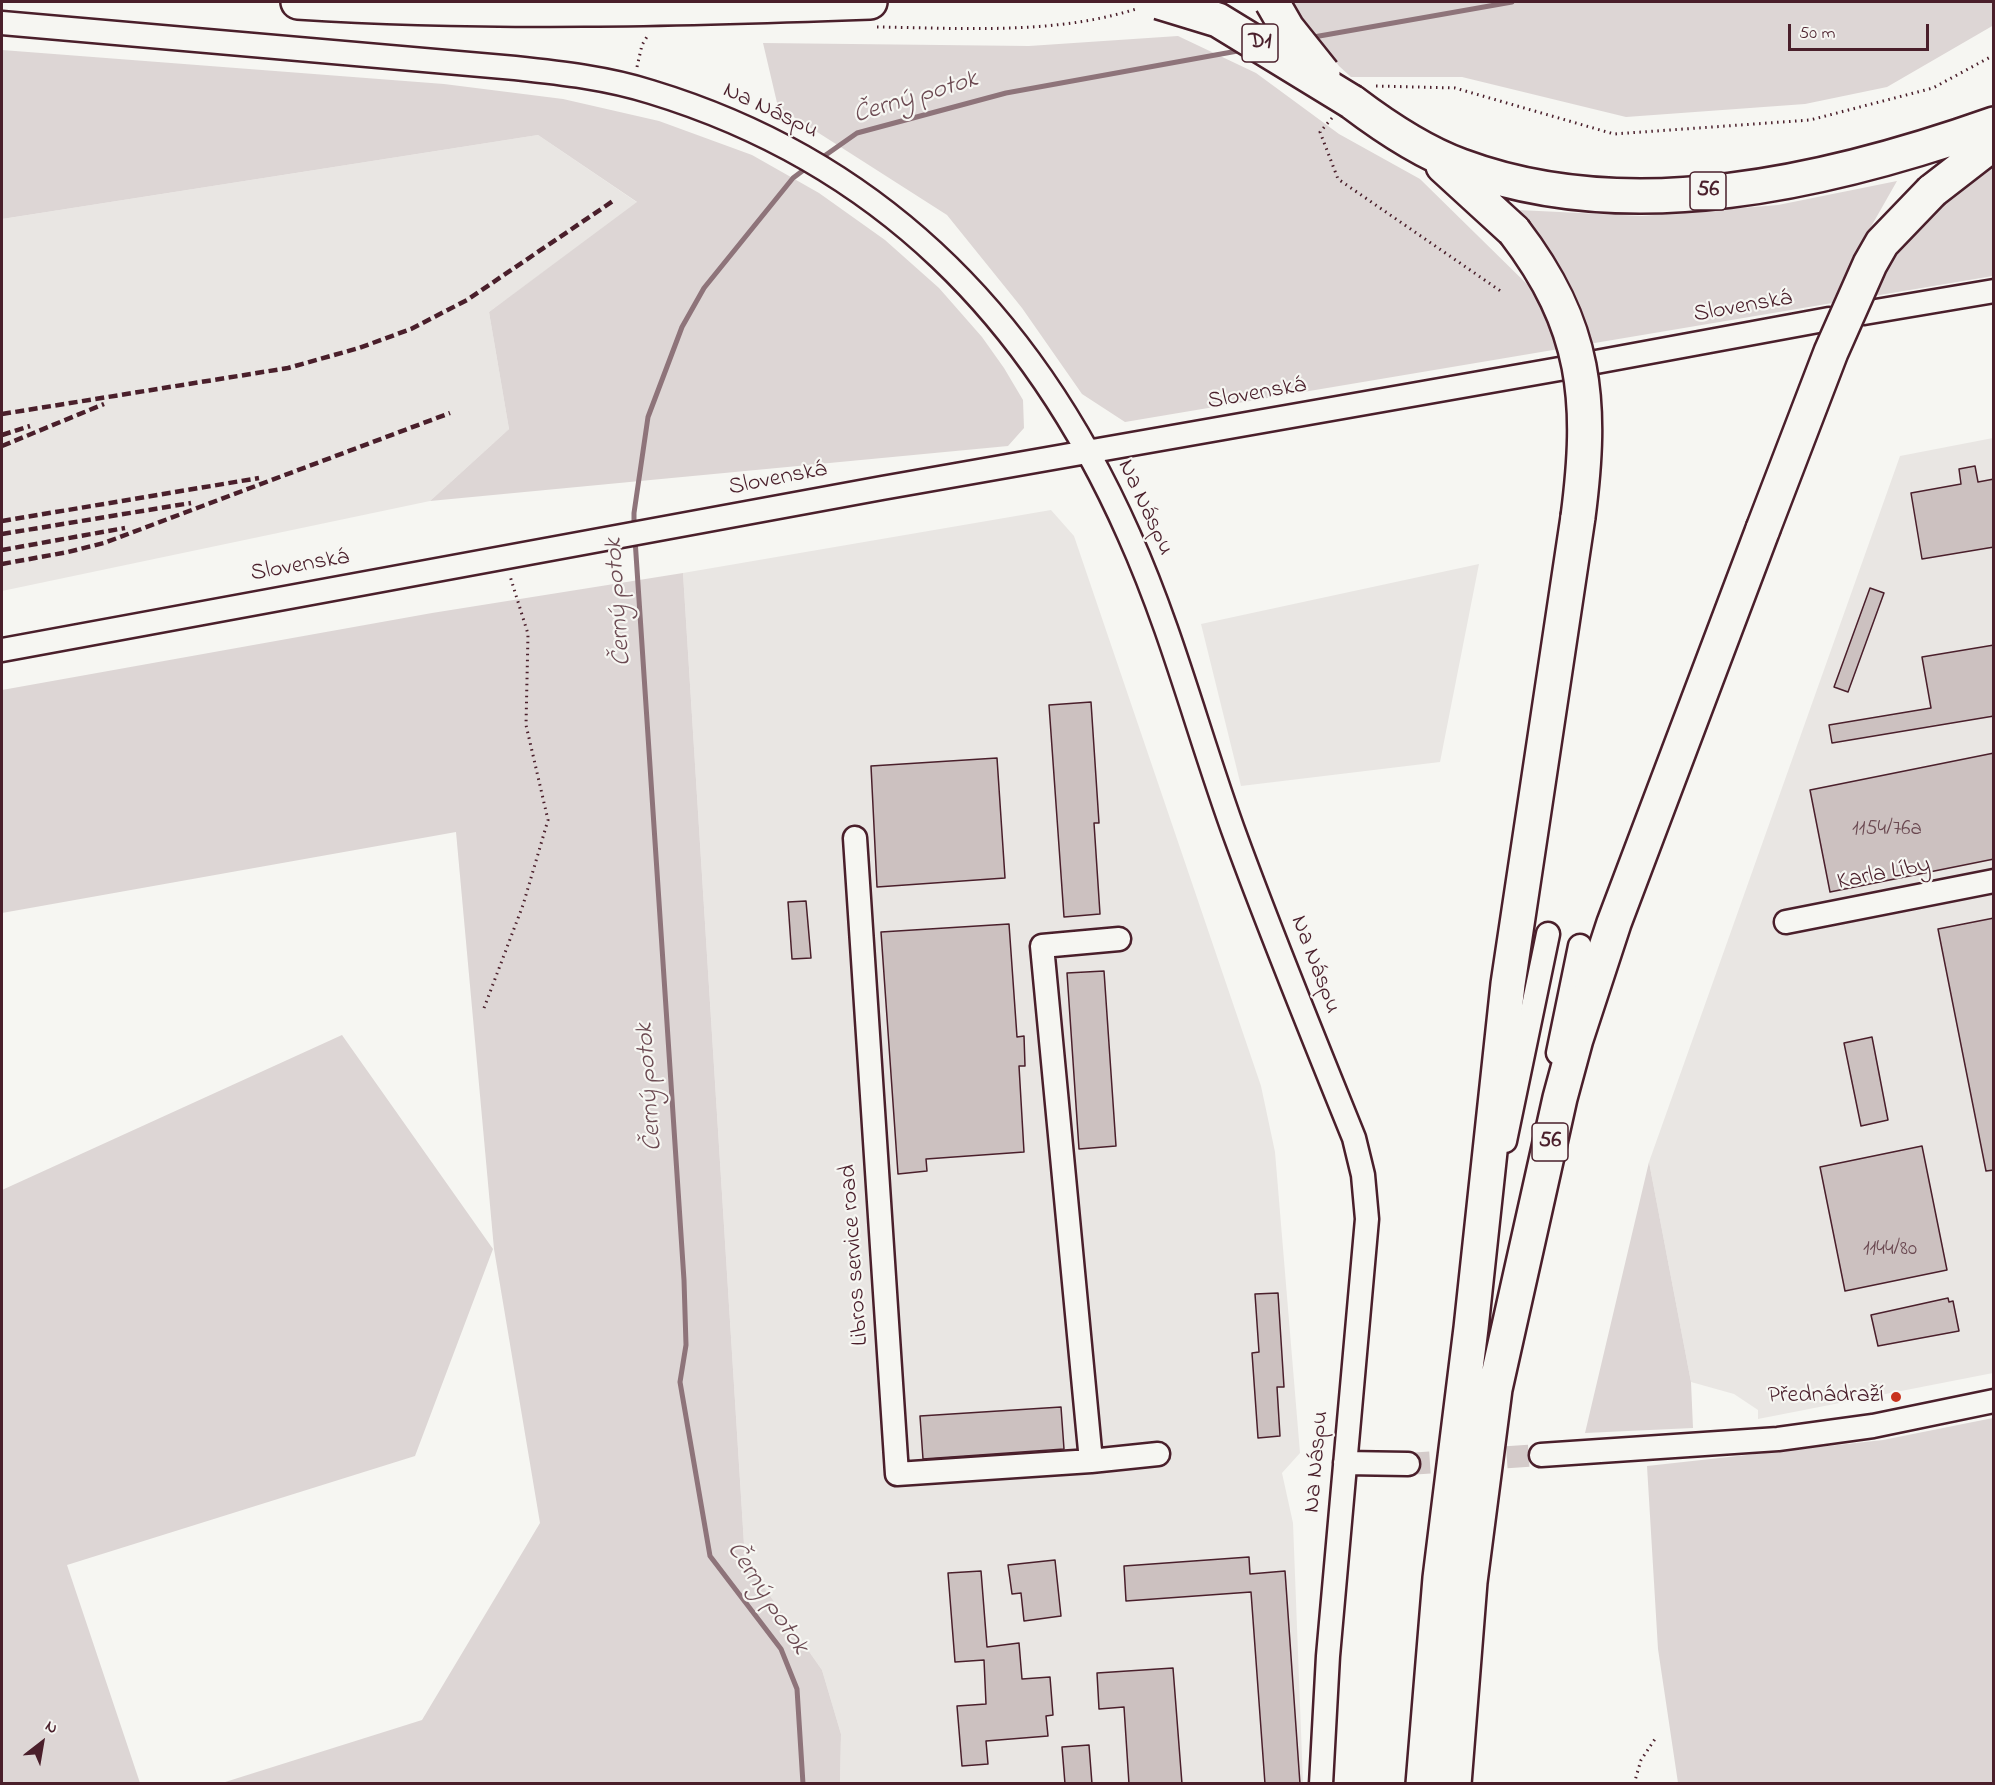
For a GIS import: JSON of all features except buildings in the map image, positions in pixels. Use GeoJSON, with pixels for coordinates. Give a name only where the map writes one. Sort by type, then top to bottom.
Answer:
{"type":"FeatureCollection","features":[{"type":"Feature","properties":{"kind":"highway"},"geometry":{"type":"LineString","coordinates":[[298,2],[417,9],[583,11],[870,2]]}},
{"type":"Feature","properties":{"kind":"highway","name":"D1"},"geometry":{"type":"LineString","coordinates":[[1159,2],[1218,20],[1350,102]]}},
{"type":"Feature","properties":{"kind":"highway","name":"56"},"geometry":{"type":"LineString","coordinates":[[1272,2],[1287,28],[1314,64],[1350,102],[1421,147],[1460,166],[1542,187],[1582,192],[1666,194],[1754,188],[1839,172],[1924,149],[1994,124]]}},
{"type":"Feature","properties":{"kind":"highway","name":"56"},"geometry":{"type":"LineString","coordinates":[[1454,1784],[1470,1582],[1495,1389],[1558,1109],[1595,980],[1634,867],[1763,529],[1831,352],[1870,264],[1882,243],[1932,190],[1994,143]]}},
{"type":"Feature","properties":{"kind":"highway","name":"56"},"geometry":{"type":"LineString","coordinates":[[1421,147],[1484,201],[1514,231],[1538,262],[1558,297],[1572,333],[1581,370],[1586,407],[1586,443],[1578,517],[1508,984],[1471,1328],[1440,1578],[1423,1784]]}},
{"type":"Feature","properties":{"kind":"street","name":"Na Náspu"},"geometry":{"type":"LineString","coordinates":[[2,23],[334,51],[558,73],[652,92],[725,118],[772,140],[866,196],[933,249],[985,303],[1035,365],[1088,453],[1125,526],[1161,613],[1235,836],[1359,1155],[1367,1219],[1328,1656],[1321,1784]]}},
{"type":"Feature","properties":{"kind":"street"},"geometry":{"type":"LineString","coordinates":[[1864,313],[1994,291]]}},
{"type":"Feature","properties":{"kind":"street","name":"Slovenská"},"geometry":{"type":"LineString","coordinates":[[1596,362],[1829,319]]}},
{"type":"Feature","properties":{"kind":"street","name":"Slovenská"},"geometry":{"type":"LineString","coordinates":[[2,650],[882,488],[1565,368]]}},
{"type":"Feature","properties":{"kind":"street","name":"Libros service road"},"geometry":{"type":"LineString","coordinates":[[855,838],[897,1474],[1091,1461]]}},
{"type":"Feature","properties":{"kind":"street","name":"Karla Líby"},"geometry":{"type":"LineString","coordinates":[[1786,922],[1994,881]]}},
{"type":"Feature","properties":{"kind":"street"},"geometry":{"type":"LineString","coordinates":[[1471,1328],[1506,1132],[1548,934]]}},
{"type":"Feature","properties":{"kind":"street"},"geometry":{"type":"LineString","coordinates":[[1119,939],[1042,946],[1091,1461],[1158,1455]]}},
{"type":"Feature","properties":{"kind":"street"},"geometry":{"type":"LineString","coordinates":[[1506,1338],[1540,1139],[1580,946]]}},
{"type":"Feature","properties":{"kind":"street"},"geometry":{"type":"LineString","coordinates":[[1541,1455],[1636,1450],[1823,1434],[1994,1401]]}},
{"type":"Feature","properties":{"kind":"street"},"geometry":{"type":"LineString","coordinates":[[1345,1463],[1408,1464]]}},
{"type":"Feature","properties":{"kind":"path"},"geometry":{"type":"LineString","coordinates":[[1502,292],[1338,178],[1320,132],[1350,102],[1455,88],[1614,134],[1810,120],[1934,88],[1994,55]]}},
{"type":"Feature","properties":{"kind":"path"},"geometry":{"type":"LineString","coordinates":[[484,1008],[523,905],[548,820],[526,725],[528,634],[504,557]]}},
{"type":"Feature","properties":{"kind":"path"},"geometry":{"type":"LineString","coordinates":[[1634,1784],[1641,1760],[1655,1739]]}},
{"type":"Feature","properties":{"kind":"shaded area"},"geometry":{"type":"Polygon","coordinates":[[[1289,2],[1993,2],[1994,25],[1887,87],[1805,104],[1626,117],[1462,77],[1351,77],[1339,66],[1289,2]]]}},
{"type":"Feature","properties":{"kind":"shaded area"},"geometry":{"type":"Polygon","coordinates":[[[1178,36],[1256,73],[1339,134],[1420,179],[1533,290],[1561,282],[1518,210],[1642,216],[1778,205],[1897,181],[1864,239],[1910,236],[1950,189],[1993,164],[1993,276],[1125,422],[1082,394],[1022,308],[947,215],[778,107],[763,43],[1029,46],[1178,36]]]}},
{"type":"Feature","properties":{"kind":"shaded area"},"geometry":{"type":"Polygon","coordinates":[[[2,50],[444,84],[563,99],[659,121],[752,155],[819,193],[885,240],[939,288],[982,337],[1004,368],[1023,400],[1024,428],[1008,446],[430,501],[509,429],[489,312],[637,202],[538,135],[2,219],[2,50]]]}},
{"type":"Feature","properties":{"kind":"shaded area"},"geometry":{"type":"Polygon","coordinates":[[[538,135],[638,203],[489,312],[509,429],[430,501],[2,591],[2,219],[538,135]]]}},
{"type":"Feature","properties":{"kind":"shaded area"},"geometry":{"type":"Polygon","coordinates":[[[1993,438],[1993,1373],[1758,1419],[1758,1410],[1734,1394],[1691,1382],[1649,1162],[1900,456],[1993,438]]]}},
{"type":"Feature","properties":{"kind":"shaded area"},"geometry":{"type":"Polygon","coordinates":[[[1051,510],[1074,536],[1261,1086],[1275,1152],[1300,1453],[1282,1473],[1293,1523],[1303,1783],[840,1783],[841,1734],[822,1670],[745,1560],[683,573],[1051,510]]]}},
{"type":"Feature","properties":{"kind":"shaded area"},"geometry":{"type":"Polygon","coordinates":[[[1479,564],[1440,762],[1241,786],[1201,624],[1479,564]]]}},
{"type":"Feature","properties":{"kind":"shaded area"},"geometry":{"type":"Polygon","coordinates":[[[683,573],[745,1560],[822,1670],[841,1734],[840,1783],[222,1783],[422,1720],[540,1523],[494,1249],[456,832],[2,913],[2,690],[432,613],[683,573]]]}},
{"type":"Feature","properties":{"kind":"shaded area"},"geometry":{"type":"Polygon","coordinates":[[[342,1035],[493,1249],[415,1456],[67,1565],[140,1783],[2,1783],[2,1190],[342,1035]]]}},
{"type":"Feature","properties":{"kind":"shaded area"},"geometry":{"type":"Polygon","coordinates":[[[1649,1162],[1691,1382],[1693,1428],[1585,1433],[1649,1162]]]}},
{"type":"Feature","properties":{"kind":"shaded area"},"geometry":{"type":"Polygon","coordinates":[[[1993,1418],[1993,1783],[1678,1783],[1658,1649],[1647,1466],[1883,1440],[1993,1418]]]}},
{"type":"Feature","properties":{"kind":"waterway","name":"Černý potok"},"geometry":{"type":"LineString","coordinates":[[1308,38],[1512,2]]}},
{"type":"Feature","properties":{"kind":"waterway","name":"Černý potok"},"geometry":{"type":"LineString","coordinates":[[820,159],[857,133],[1006,93],[1243,50]]}},
{"type":"Feature","properties":{"kind":"waterway","name":"Černý potok"},"geometry":{"type":"LineString","coordinates":[[634,527],[648,417],[682,327],[704,288],[793,178],[809,166]]}},
{"type":"Feature","properties":{"kind":"waterway","name":"Černý potok"},"geometry":{"type":"LineString","coordinates":[[635,539],[684,1280],[686,1345],[680,1382],[710,1556],[781,1649],[797,1689],[803,1784]]}},
{"type":"Feature","properties":{"kind":"tunnel"},"geometry":{"type":"LineString","coordinates":[[1408,1464],[1541,1455]]}},
{"type":"Feature","properties":{"kind":"railway"},"geometry":{"type":"LineString","coordinates":[[2,414],[288,368],[359,348],[411,329],[467,300],[613,201]]}},
{"type":"Feature","properties":{"kind":"railway"},"geometry":{"type":"LineString","coordinates":[[2,446],[104,404]]}},
{"type":"Feature","properties":{"kind":"railway"},"geometry":{"type":"LineString","coordinates":[[2,564],[104,543],[450,413]]}},
{"type":"Feature","properties":{"kind":"railway"},"geometry":{"type":"LineString","coordinates":[[2,435],[30,426]]}},
{"type":"Feature","properties":{"kind":"railway"},"geometry":{"type":"LineString","coordinates":[[2,521],[259,478]]}},
{"type":"Feature","properties":{"kind":"railway"},"geometry":{"type":"LineString","coordinates":[[2,534],[191,503]]}},
{"type":"Feature","properties":{"kind":"railway"},"geometry":{"type":"LineString","coordinates":[[2,550],[125,528]]}},
{"type":"Feature","properties":{"kind":"place","name":"Přednádraží"},"geometry":{"type":"Point","coordinates":[1896,1397]}}]}
